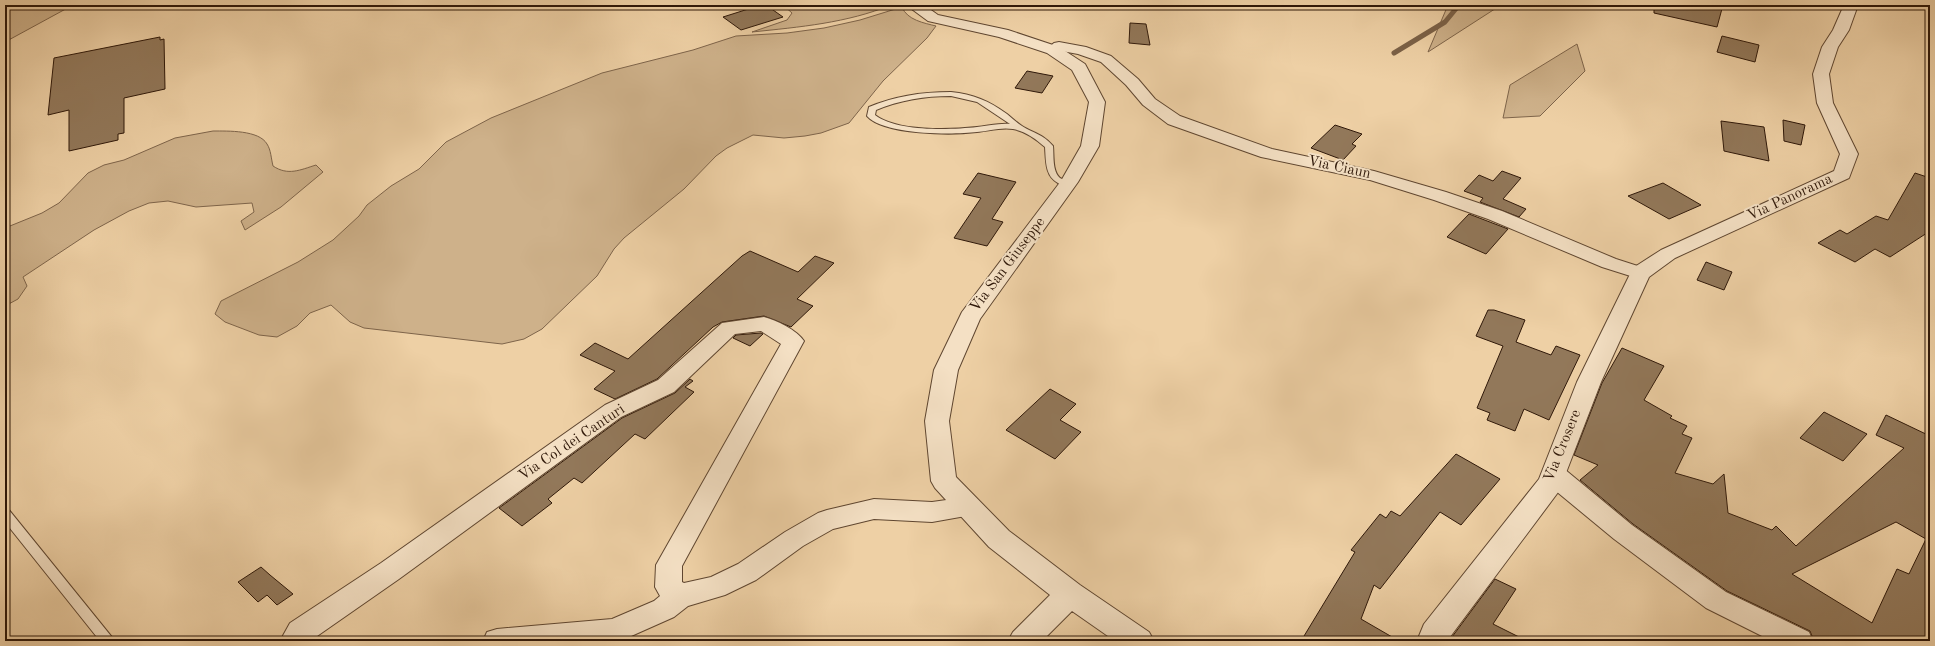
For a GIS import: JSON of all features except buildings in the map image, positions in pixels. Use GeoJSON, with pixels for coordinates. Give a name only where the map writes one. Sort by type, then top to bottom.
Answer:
{"type":"FeatureCollection","features":[{"type":"Feature","properties":{"kind":"street","name":"Via San Giuseppe"},"geometry":{"type":"LineString","coordinates":[[917,5],[916,7],[933,18],[1003,33],[1053,50],[1079,67],[1097,102],[1090,146],[1067,185],[970,316],[946,370],[936,420],[944,481],[999,539],[1070,594],[1139,641]]}},
{"type":"Feature","properties":{"kind":"street","name":"Via Panorama"},"geometry":{"type":"LineString","coordinates":[[1640,273],[1668,254],[1842,174],[1849,154],[1825,103],[1821,74],[1830,47],[1841,30],[1851,5]]}},
{"type":"Feature","properties":{"kind":"street","name":"Via Ciaun"},"geometry":{"type":"LineString","coordinates":[[1053,50],[1060,46],[1081,50],[1106,60],[1132,82],[1149,102],[1174,120],[1267,153],[1374,176],[1440,196],[1495,215],[1609,262],[1640,273]]}},
{"type":"Feature","properties":{"kind":"street","name":"Via Crosere"},"geometry":{"type":"LineString","coordinates":[[1432,641],[1434,633],[1550,484],[1589,382],[1640,273]]}},
{"type":"Feature","properties":{"kind":"street","name":"Via Col dei Canturi"},"geometry":{"type":"LineString","coordinates":[[294,641],[300,632],[390,571],[612,411],[666,386],[729,328],[764,324],[793,341],[773,380],[669,565],[668,587],[680,596]]}},
{"type":"Feature","properties":{"kind":"street"},"geometry":{"type":"LineString","coordinates":[[1554,475],[1623,532],[1716,600],[1799,641]]}},
{"type":"Feature","properties":{"kind":"street"},"geometry":{"type":"LineString","coordinates":[[497,641],[614,631],[664,609],[680,596],[716,587],[748,572],[794,539],[826,520],[874,509],[932,512],[968,507]]}},
{"type":"Feature","properties":{"kind":"street"},"geometry":{"type":"LineString","coordinates":[[1023,641],[1070,594]]}},
{"type":"Feature","properties":{"kind":"lane"},"geometry":{"type":"LineString","coordinates":[[1018,127],[975,98],[935,94],[898,99],[872,109],[871,116],[880,124],[940,132],[975,130],[1000,126],[1018,127],[1037,135],[1050,146],[1050,165],[1055,178],[1067,185]]}},
{"type":"Feature","properties":{"kind":"lane"},"geometry":{"type":"LineString","coordinates":[[5,513],[108,641]]}},
{"type":"Feature","properties":{"kind":"shaded area"},"geometry":{"type":"Polygon","coordinates":[[[11,5],[73,5],[5,42],[5,9],[11,5]]]}},
{"type":"Feature","properties":{"kind":"shaded area"},"geometry":{"type":"Polygon","coordinates":[[[783,5],[891,5],[840,20],[805,26],[752,32],[787,20],[792,13],[783,5]]]}},
{"type":"Feature","properties":{"kind":"shaded area"},"geometry":{"type":"Polygon","coordinates":[[[1448,5],[1501,5],[1428,52],[1448,5]]]}},
{"type":"Feature","properties":{"kind":"shaded area"},"geometry":{"type":"Polygon","coordinates":[[[902,7],[904,11],[912,18],[936,26],[927,38],[883,81],[849,123],[821,133],[805,136],[784,138],[753,135],[727,148],[716,156],[684,189],[624,238],[614,249],[597,276],[542,329],[524,339],[502,344],[364,328],[350,322],[331,305],[310,313],[297,326],[277,337],[259,335],[225,322],[215,314],[221,301],[298,262],[333,240],[359,216],[367,205],[391,186],[419,169],[446,142],[491,118],[602,73],[693,50],[736,36],[787,33],[824,28],[860,20],[902,7]]]}},
{"type":"Feature","properties":{"kind":"shaded area"},"geometry":{"type":"Polygon","coordinates":[[[1577,44],[1585,71],[1540,116],[1503,118],[1510,85],[1577,44]]]}},
{"type":"Feature","properties":{"kind":"shaded area"},"geometry":{"type":"Polygon","coordinates":[[[213,131],[243,132],[263,139],[270,151],[273,166],[278,169],[284,171],[294,171],[316,165],[323,172],[281,207],[245,230],[241,221],[254,212],[252,203],[196,207],[168,201],[149,203],[129,211],[94,230],[23,277],[27,286],[18,299],[5,306],[5,228],[42,213],[59,203],[88,173],[104,165],[124,160],[175,138],[213,131]]]}},
{"type":"Feature","properties":{"kind":"waterway"},"geometry":{"type":"LineString","coordinates":[[1394,53],[1445,22],[1459,5]]}}]}
